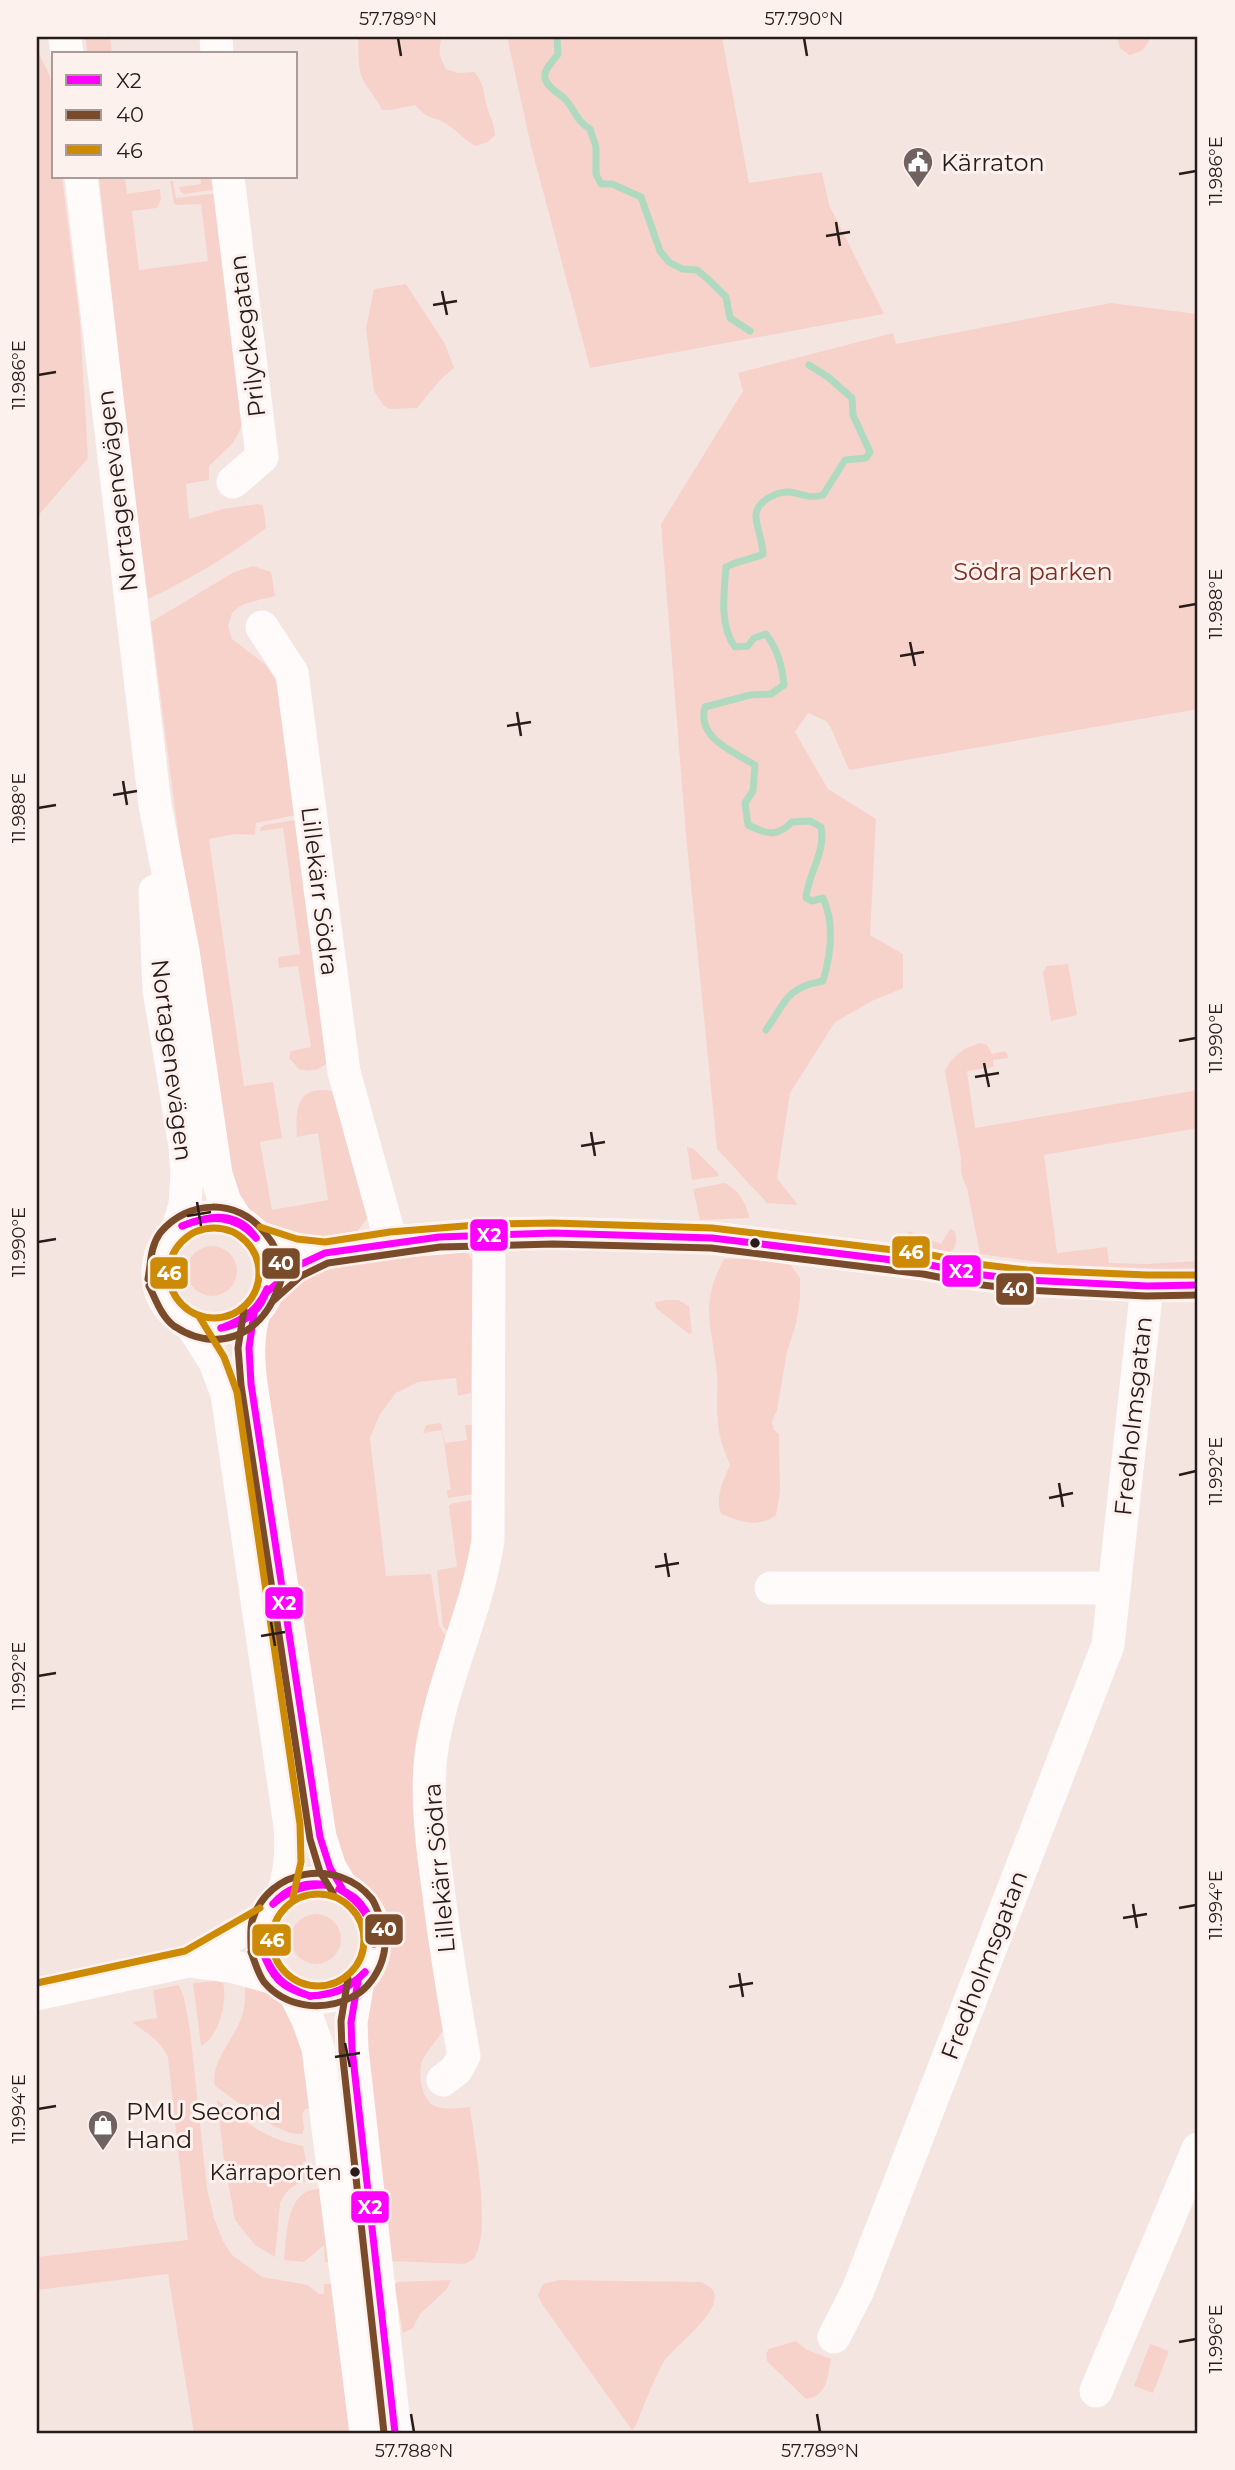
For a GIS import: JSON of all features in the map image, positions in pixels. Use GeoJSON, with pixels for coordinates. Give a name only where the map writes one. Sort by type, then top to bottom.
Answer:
{"type":"FeatureCollection","features":[{"type":"Feature","properties":{"kind":"street","name":"Nortagenevägen"},"geometry":{"type":"LineString","coordinates":[[81,178],[155,805],[183,951],[216,1174],[225,1202],[265,1249],[270,1264],[270,1279],[248,1343],[251,1384],[320,1837],[330,1868],[342,1888],[358,1899],[368,1913],[374,1931],[374,1949],[368,1966],[358,1981],[351,2022],[352,2049],[395,2433]]}},
{"type":"Feature","properties":{"kind":"street","name":"Prilyckegatan"},"geometry":{"type":"LineString","coordinates":[[228,178],[262,457],[233,482]]}},
{"type":"Feature","properties":{"kind":"street","name":"Lillekärr Södra"},"geometry":{"type":"LineString","coordinates":[[262,627],[292,673],[344,1072],[391,1242]]}},
{"type":"Feature","properties":{"kind":"street","name":"Nortagenevägen"},"geometry":{"type":"LineString","coordinates":[[155,805],[155,914],[159,990],[185,1146],[187,1175],[185,1205],[177,1231],[165,1245],[159,1263],[158,1281],[164,1299],[176,1314],[191,1324],[215,1362],[226,1394],[292,1852],[289,1876],[261,1932],[261,1948],[265,1964],[285,1985],[308,2020],[318,2048],[366,2433]]}},
{"type":"Feature","properties":{"kind":"street"},"geometry":{"type":"LineString","coordinates":[[177,1231],[190,1222],[206,1217],[223,1217],[295,1250],[325,1253],[391,1242],[489,1234],[553,1233],[712,1238],[925,1264],[988,1275],[1147,1286],[1198,1286]]}},
{"type":"Feature","properties":{"kind":"street","name":"Lillekärr Södra"},"geometry":{"type":"LineString","coordinates":[[443,2080],[456,2070],[464,2056],[445,1945],[428,1794],[438,1720],[453,1662],[483,1574],[488,1540],[489,1234]]}},
{"type":"Feature","properties":{"kind":"street"},"geometry":{"type":"LineString","coordinates":[[191,1324],[207,1329],[240,1323],[295,1267],[325,1253]]}},
{"type":"Feature","properties":{"kind":"street","name":"Fredholmsgatan"},"geometry":{"type":"LineString","coordinates":[[834,2337],[858,2290],[1108,1645],[1147,1286]]}},
{"type":"Feature","properties":{"kind":"street"},"geometry":{"type":"LineString","coordinates":[[771,1588],[1114,1588]]}},
{"type":"Feature","properties":{"kind":"street"},"geometry":{"type":"LineString","coordinates":[[189,1961],[297,1887],[312,1883],[342,1888]]}},
{"type":"Feature","properties":{"kind":"street"},"geometry":{"type":"LineString","coordinates":[[37,1994],[189,1961],[231,1966],[311,1997],[344,1991],[358,1981]]}},
{"type":"Feature","properties":{"kind":"street"},"geometry":{"type":"LineString","coordinates":[[1096,2390],[1198,2149]]}},
{"type":"Feature","properties":{"kind":"green space"},"geometry":{"type":"Polygon","coordinates":[[[86,37],[110,37],[112,52],[87,52],[86,37]]]}},
{"type":"Feature","properties":{"kind":"green space"},"geometry":{"type":"Polygon","coordinates":[[[358,37],[442,37],[440,53],[446,69],[458,73],[474,72],[481,81],[495,135],[488,142],[476,146],[415,105],[382,110],[362,77],[358,37]]]}},
{"type":"Feature","properties":{"kind":"green space"},"geometry":{"type":"Polygon","coordinates":[[[507,37],[722,37],[749,183],[822,172],[829,205],[884,314],[590,368],[531,146],[507,37]]]}},
{"type":"Feature","properties":{"kind":"green space"},"geometry":{"type":"Polygon","coordinates":[[[1117,37],[1150,37],[1143,49],[1129,55],[1120,48],[1117,37]]]}},
{"type":"Feature","properties":{"kind":"green space"},"geometry":{"type":"Polygon","coordinates":[[[37,49],[50,77],[52,178],[62,178],[80,322],[88,458],[37,517],[37,49]]]}},
{"type":"Feature","properties":{"kind":"green space"},"geometry":{"type":"Polygon","coordinates":[[[99,178],[125,178],[127,194],[160,189],[161,200],[157,208],[132,211],[139,270],[208,261],[201,204],[174,204],[170,181],[173,181],[176,198],[218,193],[242,426],[233,443],[209,466],[209,480],[186,484],[189,519],[223,509],[257,504],[263,505],[266,528],[209,566],[148,599],[99,178]]]}},
{"type":"Feature","properties":{"kind":"green space"},"geometry":{"type":"Polygon","coordinates":[[[200,178],[216,178],[217,189],[184,194],[179,187],[201,184],[200,178]]]}},
{"type":"Feature","properties":{"kind":"green space"},"geometry":{"type":"Polygon","coordinates":[[[406,284],[445,344],[454,368],[417,408],[390,409],[384,406],[374,391],[366,328],[374,289],[406,284]]]}},
{"type":"Feature","properties":{"kind":"green space","name":"Södra parken"},"geometry":{"type":"Polygon","coordinates":[[[1111,303],[1198,314],[1198,709],[849,770],[830,726],[826,721],[808,713],[795,732],[828,789],[876,819],[870,935],[903,954],[903,988],[872,1001],[835,1022],[790,1093],[777,1178],[798,1205],[767,1203],[717,1149],[686,835],[661,524],[743,391],[738,373],[893,333],[896,344],[1111,303]]]}},
{"type":"Feature","properties":{"kind":"green space"},"geometry":{"type":"Polygon","coordinates":[[[253,566],[271,572],[275,596],[239,607],[232,613],[228,626],[232,639],[265,664],[276,680],[296,815],[256,823],[255,835],[235,834],[209,839],[244,1086],[273,1082],[282,1138],[260,1142],[272,1210],[328,1200],[318,1133],[297,1137],[298,1107],[306,1094],[323,1090],[336,1092],[370,1214],[357,1232],[313,1240],[260,1223],[248,1216],[234,1199],[184,879],[151,622],[234,572],[253,566]]]}},
{"type":"Feature","properties":{"kind":"green space"},"geometry":{"type":"Polygon","coordinates":[[[295,820],[328,1061],[319,1069],[312,1070],[299,1069],[289,1058],[291,1051],[311,1047],[298,966],[279,968],[278,957],[300,954],[283,828],[260,831],[265,825],[295,820]]]}},
{"type":"Feature","properties":{"kind":"green space"},"geometry":{"type":"Polygon","coordinates":[[[1068,964],[1077,1015],[1051,1021],[1043,972],[1047,966],[1068,964]]]}},
{"type":"Feature","properties":{"kind":"green space"},"geometry":{"type":"Polygon","coordinates":[[[981,1043],[987,1045],[992,1054],[1004,1051],[1008,1058],[993,1060],[994,1067],[967,1071],[975,1128],[1198,1090],[1198,1128],[1044,1155],[1057,1253],[1107,1247],[1109,1263],[1198,1261],[1198,1270],[1060,1265],[980,1254],[962,1174],[945,1072],[959,1053],[981,1043]]]}},
{"type":"Feature","properties":{"kind":"green space"},"geometry":{"type":"Polygon","coordinates":[[[687,1147],[694,1149],[719,1176],[692,1180],[687,1147]]]}},
{"type":"Feature","properties":{"kind":"green space"},"geometry":{"type":"Polygon","coordinates":[[[724,1183],[741,1197],[749,1218],[700,1220],[693,1189],[724,1183]]]}},
{"type":"Feature","properties":{"kind":"green space"},"geometry":{"type":"Polygon","coordinates":[[[950,1229],[954,1231],[956,1239],[950,1252],[901,1244],[909,1231],[941,1244],[950,1229]]]}},
{"type":"Feature","properties":{"kind":"green space"},"geometry":{"type":"Polygon","coordinates":[[[212,1246],[230,1253],[237,1271],[230,1289],[212,1296],[194,1289],[187,1271],[194,1253],[212,1246]]]}},
{"type":"Feature","properties":{"kind":"green space"},"geometry":{"type":"Polygon","coordinates":[[[462,1249],[473,1261],[471,1393],[458,1396],[456,1378],[418,1382],[396,1393],[380,1414],[370,1438],[386,1576],[431,1574],[439,1625],[446,1637],[445,2027],[423,2059],[421,2079],[427,2099],[437,2107],[470,2107],[480,2182],[482,2224],[476,2255],[473,2260],[464,2264],[391,2261],[361,2028],[371,1981],[383,1955],[384,1931],[376,1906],[351,1879],[337,1848],[278,1481],[260,1323],[278,1296],[317,1271],[390,1255],[462,1249]]]}},
{"type":"Feature","properties":{"kind":"green space"},"geometry":{"type":"Polygon","coordinates":[[[724,1259],[754,1259],[791,1265],[800,1278],[796,1324],[772,1422],[774,1430],[779,1434],[780,1492],[776,1515],[756,1523],[721,1514],[719,1508],[721,1489],[730,1465],[719,1429],[717,1375],[709,1304],[716,1276],[724,1259]]]}},
{"type":"Feature","properties":{"kind":"green space"},"geometry":{"type":"Polygon","coordinates":[[[678,1300],[689,1306],[692,1333],[689,1334],[656,1308],[655,1302],[678,1300]]]}},
{"type":"Feature","properties":{"kind":"green space"},"geometry":{"type":"Polygon","coordinates":[[[441,1423],[445,1443],[467,1440],[465,1425],[472,1425],[473,1494],[448,1498],[447,1490],[451,1490],[442,1430],[423,1433],[426,1425],[441,1423]]]}},
{"type":"Feature","properties":{"kind":"green space"},"geometry":{"type":"Polygon","coordinates":[[[474,1500],[471,1562],[449,1633],[443,1626],[437,1573],[438,1570],[457,1567],[449,1506],[474,1500]]]}},
{"type":"Feature","properties":{"kind":"green space"},"geometry":{"type":"Polygon","coordinates":[[[316,1914],[334,1921],[341,1939],[334,1957],[316,1964],[298,1957],[291,1939],[298,1921],[316,1914]]]}},
{"type":"Feature","properties":{"kind":"green space"},"geometry":{"type":"Polygon","coordinates":[[[245,1978],[278,1995],[295,2019],[304,2048],[312,2108],[305,2109],[302,2114],[302,2134],[292,2133],[269,2123],[215,2086],[216,2067],[243,2012],[245,1978]]]}},
{"type":"Feature","properties":{"kind":"green space"},"geometry":{"type":"Polygon","coordinates":[[[193,1983],[223,1983],[221,2018],[213,2035],[201,2046],[193,1983]]]}},
{"type":"Feature","properties":{"kind":"green space"},"geometry":{"type":"Polygon","coordinates":[[[179,1985],[190,2030],[207,2189],[214,2218],[232,2255],[262,2277],[308,2285],[319,2294],[324,2294],[324,2284],[336,2283],[354,2433],[194,2433],[168,2274],[37,2290],[37,2257],[188,2240],[168,2058],[157,2042],[132,2022],[157,2018],[153,1990],[179,1985]]]}},
{"type":"Feature","properties":{"kind":"green space"},"geometry":{"type":"Polygon","coordinates":[[[217,2100],[267,2134],[303,2146],[306,2181],[290,2189],[280,2203],[275,2257],[255,2245],[235,2220],[217,2100]]]}},
{"type":"Feature","properties":{"kind":"green space"},"geometry":{"type":"Polygon","coordinates":[[[322,2188],[330,2262],[325,2262],[324,2245],[304,2262],[284,2260],[288,2223],[294,2205],[306,2192],[322,2188]]]}},
{"type":"Feature","properties":{"kind":"green space"},"geometry":{"type":"Polygon","coordinates":[[[451,2280],[447,2289],[420,2314],[413,2328],[403,2333],[394,2284],[451,2280]]]}},
{"type":"Feature","properties":{"kind":"green space"},"geometry":{"type":"Polygon","coordinates":[[[559,2280],[700,2282],[712,2289],[715,2299],[711,2310],[663,2363],[632,2430],[542,2304],[538,2295],[543,2284],[559,2280]]]}},
{"type":"Feature","properties":{"kind":"green space"},"geometry":{"type":"Polygon","coordinates":[[[796,2341],[807,2350],[831,2359],[823,2390],[806,2399],[767,2361],[766,2353],[769,2349],[796,2341]]]}},
{"type":"Feature","properties":{"kind":"green space"},"geometry":{"type":"Polygon","coordinates":[[[1150,2344],[1169,2351],[1153,2393],[1134,2386],[1150,2344]]]}},
{"type":"Feature","properties":{"kind":"waterway"},"geometry":{"type":"LineString","coordinates":[[557,37],[558,54],[547,68],[545,78],[548,85],[565,99],[590,129],[596,147],[596,174],[601,184],[612,184],[641,197],[660,251],[669,262],[682,269],[697,270],[710,281],[726,297],[730,318],[750,331]]}},
{"type":"Feature","properties":{"kind":"waterway"},"geometry":{"type":"LineString","coordinates":[[766,1030],[794,992],[823,981],[826,971],[830,950],[827,908],[823,898],[812,901],[806,898],[821,846],[821,827],[810,821],[792,822],[771,833],[748,825],[745,803],[753,791],[755,765],[711,736],[704,718],[705,707],[750,695],[771,694],[784,685],[779,658],[766,634],[754,638],[748,646],[735,647],[725,619],[726,567],[763,554],[756,519],[760,505],[768,498],[785,492],[823,495],[845,460],[866,458],[870,452],[853,415],[852,398],[809,365]]}},
{"type":"Feature","properties":{"kind":"transit line","name":"40"},"geometry":{"type":"LineString","coordinates":[[148,1279],[153,1249],[160,1233],[184,1214],[213,1207],[241,1213],[254,1222],[271,1241],[279,1255],[281,1266],[279,1286],[260,1319],[235,1336],[221,1339],[205,1339],[174,1326],[162,1313],[149,1286]]}},
{"type":"Feature","properties":{"kind":"transit line","name":"X2"},"geometry":{"type":"LineString","coordinates":[[182,1226],[202,1219],[222,1217],[241,1223],[256,1238]]}},
{"type":"Feature","properties":{"kind":"transit line","name":"X2"},"geometry":{"type":"LineString","coordinates":[[182,1226],[202,1220],[221,1219],[239,1224],[256,1238]]}},
{"type":"Feature","properties":{"kind":"transit line","name":"46"},"geometry":{"type":"LineString","coordinates":[[260,1227],[297,1239],[325,1242],[390,1232],[489,1224],[553,1223],[712,1228],[926,1254],[1027,1270],[1198,1275]]}},
{"type":"Feature","properties":{"kind":"transit line","name":"46"},"geometry":{"type":"LineString","coordinates":[[214,1228],[231,1231],[246,1241],[256,1256],[259,1273],[256,1290],[246,1305],[231,1315],[214,1318],[197,1315],[182,1305],[172,1290],[169,1273],[172,1256],[182,1241],[197,1231],[214,1228]]}},
{"type":"Feature","properties":{"kind":"transit line","name":"X2"},"geometry":{"type":"LineString","coordinates":[[266,1293],[295,1267],[325,1253],[439,1237],[553,1233],[712,1238],[925,1264],[1026,1280],[1147,1286],[1198,1285]]}},
{"type":"Feature","properties":{"kind":"transit line","name":"40"},"geometry":{"type":"LineString","coordinates":[[273,1301],[301,1276],[328,1263],[440,1247],[553,1244],[711,1248],[923,1274],[1025,1290],[1146,1296],[1198,1295]]}},
{"type":"Feature","properties":{"kind":"transit line","name":"X2"},"geometry":{"type":"LineString","coordinates":[[221,1328],[237,1324],[250,1316],[267,1289]]}},
{"type":"Feature","properties":{"kind":"transit line","name":"X2"},"geometry":{"type":"LineString","coordinates":[[221,1328],[248,1314],[259,1303],[267,1289]]}},
{"type":"Feature","properties":{"kind":"transit line","name":"40"},"geometry":{"type":"LineString","coordinates":[[244,1310],[238,1348],[241,1385],[310,1839],[320,1872],[333,1893]]}},
{"type":"Feature","properties":{"kind":"transit line","name":"X2"},"geometry":{"type":"LineString","coordinates":[[254,1313],[249,1348],[251,1384],[320,1837],[330,1868],[342,1888]]}},
{"type":"Feature","properties":{"kind":"transit line","name":"46"},"geometry":{"type":"LineString","coordinates":[[200,1318],[224,1357],[237,1392],[300,1824],[301,1862],[293,1897]]}},
{"type":"Feature","properties":{"kind":"transit line","name":"40"},"geometry":{"type":"LineString","coordinates":[[251,1948],[252,1921],[260,1903],[273,1889],[305,1874],[341,1877],[358,1886],[372,1899],[385,1937],[382,1960],[369,1984],[352,1997],[329,2005],[305,2005],[273,1991],[258,1972],[251,1952]]}},
{"type":"Feature","properties":{"kind":"transit line","name":"X2"},"geometry":{"type":"LineString","coordinates":[[273,1904],[297,1887],[326,1885]]}},
{"type":"Feature","properties":{"kind":"transit line","name":"X2"},"geometry":{"type":"LineString","coordinates":[[273,1904],[298,1889],[326,1885]]}},
{"type":"Feature","properties":{"kind":"transit line","name":"X2"},"geometry":{"type":"LineString","coordinates":[[339,1889],[355,1898],[366,1910],[372,1926],[374,1944]]}},
{"type":"Feature","properties":{"kind":"transit line","name":"X2"},"geometry":{"type":"LineString","coordinates":[[339,1889],[353,1899],[364,1912],[371,1926],[374,1944]]}},
{"type":"Feature","properties":{"kind":"transit line","name":"46"},"geometry":{"type":"LineString","coordinates":[[309,1894],[327,1894],[344,1901],[357,1914],[364,1931],[364,1940],[364,1949],[357,1966],[344,1979],[327,1986],[309,1986],[292,1979],[279,1966],[272,1949],[272,1931],[279,1914],[292,1901],[309,1894]]}},
{"type":"Feature","properties":{"kind":"transit line","name":"46"},"geometry":{"type":"LineString","coordinates":[[37,1983],[185,1951],[260,1908]]}},
{"type":"Feature","properties":{"kind":"transit line","name":"X2"},"geometry":{"type":"LineString","coordinates":[[262,1950],[280,1979],[310,1996]]}},
{"type":"Feature","properties":{"kind":"transit line","name":"X2"},"geometry":{"type":"LineString","coordinates":[[262,1950],[279,1980],[310,1996]]}},
{"type":"Feature","properties":{"kind":"transit line","name":"X2"},"geometry":{"type":"LineString","coordinates":[[310,1996],[340,1990],[365,1972]]}},
{"type":"Feature","properties":{"kind":"transit line","name":"X2"},"geometry":{"type":"LineString","coordinates":[[310,1996],[340,1990],[365,1972]]}},
{"type":"Feature","properties":{"kind":"transit line","name":"40"},"geometry":{"type":"LineString","coordinates":[[348,1979],[341,2021],[342,2050],[384,2433]]}},
{"type":"Feature","properties":{"kind":"transit line","name":"X2"},"geometry":{"type":"LineString","coordinates":[[358,1981],[351,2022],[352,2049],[395,2433]]}},
{"type":"Feature","properties":{"kind":"place","name":"Kärraton"},"geometry":{"type":"Point","coordinates":[918,189]}},
{"type":"Feature","properties":{"kind":"place","name":"PMU Second Hand"},"geometry":{"type":"Point","coordinates":[103,2152]}},
{"type":"Feature","properties":{"kind":"place","name":"Kärraporten"},"geometry":{"type":"Point","coordinates":[355,2172]}}]}
